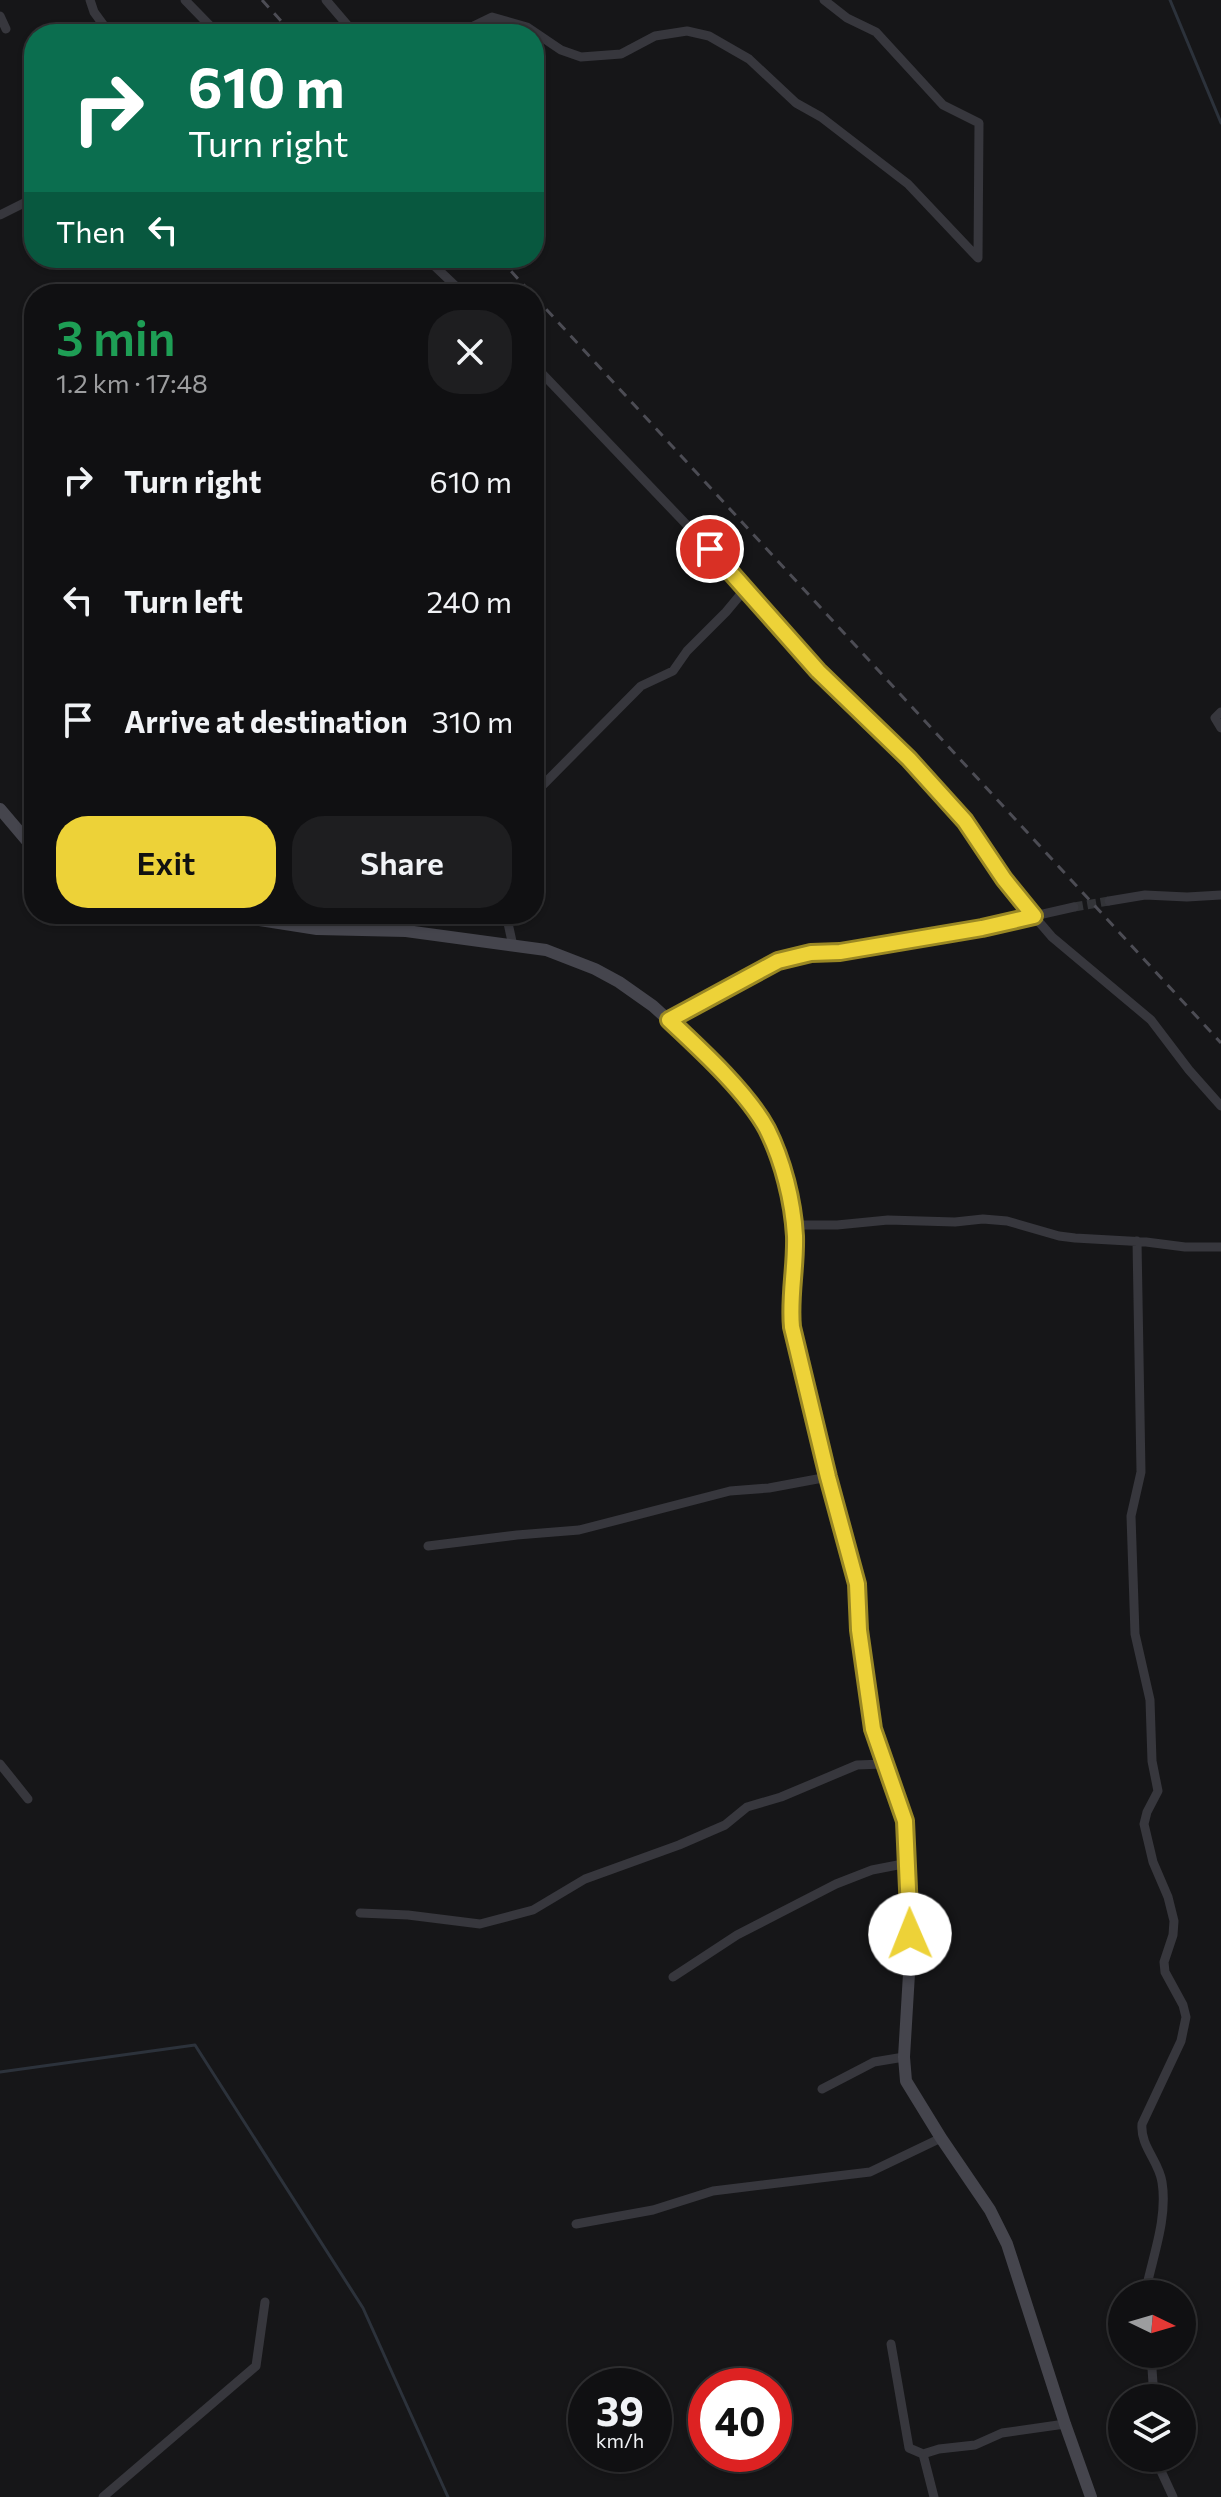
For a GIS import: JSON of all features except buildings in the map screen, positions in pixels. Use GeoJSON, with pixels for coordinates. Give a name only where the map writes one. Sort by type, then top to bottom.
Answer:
{"type":"FeatureCollection","features":[{"type":"Feature","properties":{"kind":"street"},"geometry":{"type":"LineString","coordinates":[[90,0],[103,24]]}},
{"type":"Feature","properties":{"kind":"street"},"geometry":{"type":"LineString","coordinates":[[185,0],[208,24]]}},
{"type":"Feature","properties":{"kind":"street"},"geometry":{"type":"LineString","coordinates":[[326,0],[346,24]]}},
{"type":"Feature","properties":{"kind":"street"},"geometry":{"type":"LineString","coordinates":[[544,38],[561,50],[581,57],[621,54],[665,34],[687,31],[709,36],[749,59],[796,103],[821,117],[908,184],[978,258],[979,123],[943,105],[876,32],[847,18],[824,0]]}},
{"type":"Feature","properties":{"kind":"street"},"geometry":{"type":"LineString","coordinates":[[0,16],[6,29]]}},
{"type":"Feature","properties":{"kind":"street"},"geometry":{"type":"LineString","coordinates":[[478,24],[492,17],[516,24]]}},
{"type":"Feature","properties":{"kind":"street"},"geometry":{"type":"LineString","coordinates":[[0,215],[24,203]]}},
{"type":"Feature","properties":{"kind":"street"},"geometry":{"type":"LineString","coordinates":[[437,268],[453,284]]}},
{"type":"Feature","properties":{"kind":"street"},"geometry":{"type":"LineString","coordinates":[[544,376],[746,588],[818,671],[909,759],[965,821],[1004,879],[1052,937],[1151,1020],[1221,1106]]}},
{"type":"Feature","properties":{"kind":"street"},"geometry":{"type":"LineString","coordinates":[[544,784],[641,686],[673,671],[687,651],[746,588]]}},
{"type":"Feature","properties":{"kind":"street"},"geometry":{"type":"LineString","coordinates":[[1221,712],[1215,718],[1221,728]]}},
{"type":"Feature","properties":{"kind":"street"},"geometry":{"type":"LineString","coordinates":[[0,809],[24,837]]}},
{"type":"Feature","properties":{"kind":"street"},"geometry":{"type":"LineString","coordinates":[[1109,901],[1145,895],[1221,895]]}},
{"type":"Feature","properties":{"kind":"street"},"geometry":{"type":"LineString","coordinates":[[669,1020],[778,961],[811,953],[840,952],[982,928],[1074,907]]}},
{"type":"Feature","properties":{"kind":"street"},"geometry":{"type":"LineString","coordinates":[[287,924],[317,929],[406,931],[546,950],[595,969],[619,982],[669,1020],[711,1059],[766,1129],[791,1202],[795,1277],[790,1310],[792,1327],[857,1584],[859,1630],[873,1729],[905,1821],[910,1957],[904,2057],[906,2081],[990,2210],[1007,2244],[1091,2497]]}},
{"type":"Feature","properties":{"kind":"street"},"geometry":{"type":"LineString","coordinates":[[508,924],[513,946]]}},
{"type":"Feature","properties":{"kind":"street"},"geometry":{"type":"LineString","coordinates":[[794,1225],[983,1219],[1007,1221],[1059,1236],[1185,1247],[1221,1247]]}},
{"type":"Feature","properties":{"kind":"street"},"geometry":{"type":"LineString","coordinates":[[1137,1241],[1141,1472],[1131,1516],[1135,1634],[1150,1700],[1152,1761],[1158,1791],[1144,1824],[1153,1862],[1174,1921],[1164,1967],[1186,2017],[1181,2041],[1142,2124],[1141,2133],[1163,2185],[1160,2224],[1148,2280]]}},
{"type":"Feature","properties":{"kind":"street"},"geometry":{"type":"LineString","coordinates":[[428,1546],[579,1530],[730,1491],[769,1488],[828,1477]]}},
{"type":"Feature","properties":{"kind":"street"},"geometry":{"type":"LineString","coordinates":[[0,1764],[28,1799]]}},
{"type":"Feature","properties":{"kind":"street"},"geometry":{"type":"LineString","coordinates":[[360,1913],[480,1924],[533,1910],[585,1879],[725,1825],[747,1807],[781,1797],[857,1765],[883,1764]]}},
{"type":"Feature","properties":{"kind":"street"},"geometry":{"type":"LineString","coordinates":[[673,1977],[737,1935],[836,1884],[872,1870],[908,1863]]}},
{"type":"Feature","properties":{"kind":"street"},"geometry":{"type":"LineString","coordinates":[[822,2089],[874,2062],[904,2057]]}},
{"type":"Feature","properties":{"kind":"street"},"geometry":{"type":"LineString","coordinates":[[576,2224],[653,2210],[713,2191],[870,2172],[941,2138]]}},
{"type":"Feature","properties":{"kind":"street"},"geometry":{"type":"LineString","coordinates":[[103,2497],[256,2366],[265,2302]]}},
{"type":"Feature","properties":{"kind":"street"},"geometry":{"type":"LineString","coordinates":[[891,2344],[909,2448],[923,2454],[975,2445],[1002,2433],[1065,2424]]}},
{"type":"Feature","properties":{"kind":"street"},"geometry":{"type":"LineString","coordinates":[[923,2454],[934,2497]]}},
{"type":"Feature","properties":{"kind":"street"},"geometry":{"type":"LineString","coordinates":[[1161,2472],[1173,2497]]}},
{"type":"Feature","properties":{"kind":"waterway"},"geometry":{"type":"LineString","coordinates":[[1170,0],[1221,123]]}},
{"type":"Feature","properties":{"kind":"waterway"},"geometry":{"type":"LineString","coordinates":[[0,2072],[195,2045],[363,2308],[448,2497]]}},
{"type":"Feature","properties":{"kind":"tunnel"},"geometry":{"type":"LineString","coordinates":[[1074,907],[1109,901]]}},
{"type":"Feature","properties":{"kind":"railway"},"geometry":{"type":"LineString","coordinates":[[262,0],[284,24]]}},
{"type":"Feature","properties":{"kind":"railway"},"geometry":{"type":"LineString","coordinates":[[508,268],[523,284]]}},
{"type":"Feature","properties":{"kind":"railway"},"geometry":{"type":"LineString","coordinates":[[544,307],[1221,1043]]}},
{"type":"Feature","properties":{"kind":"route"},"geometry":{"type":"LineString","coordinates":[[710,549],[818,671],[909,759],[965,821],[1004,879],[1034,916],[982,928],[840,952],[811,953],[778,961],[669,1020],[711,1059],[766,1129],[791,1202],[795,1235],[795,1277],[790,1310],[792,1327],[857,1584],[859,1630],[873,1729],[905,1821],[910,1934]]}}]}
